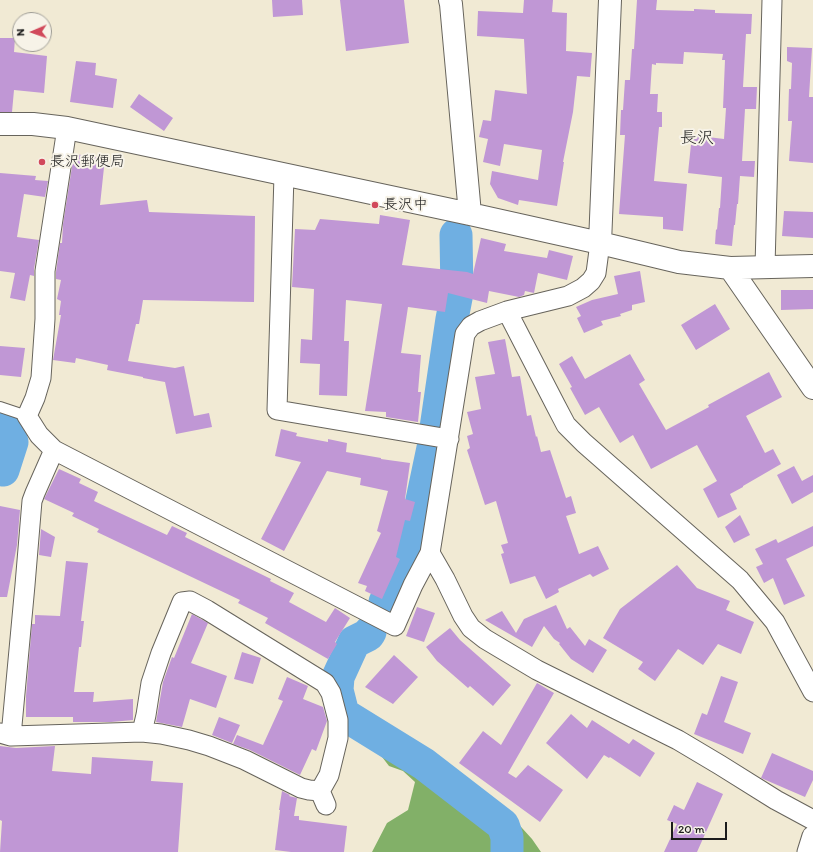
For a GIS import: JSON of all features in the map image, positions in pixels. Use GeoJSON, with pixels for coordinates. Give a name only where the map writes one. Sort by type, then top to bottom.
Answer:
{"type":"FeatureCollection","features":[{"type":"Feature","properties":{"kind":"street"},"geometry":{"type":"LineString","coordinates":[[450,0],[470,214]]}},
{"type":"Feature","properties":{"kind":"street"},"geometry":{"type":"LineString","coordinates":[[67,128],[45,271],[45,319],[41,378],[35,398],[27,416],[39,435],[54,450],[395,626],[413,585],[430,553],[465,334],[471,326],[480,321],[507,311],[568,296],[583,288],[591,281],[596,273],[600,243],[610,0]]}},
{"type":"Feature","properties":{"kind":"street"},"geometry":{"type":"LineString","coordinates":[[765,267],[772,0]]}},
{"type":"Feature","properties":{"kind":"street"},"geometry":{"type":"LineString","coordinates":[[0,124],[33,124],[67,128],[470,214],[678,262],[730,268],[813,266]]}},
{"type":"Feature","properties":{"kind":"street"},"geometry":{"type":"LineString","coordinates":[[284,175],[277,410],[449,439]]}},
{"type":"Feature","properties":{"kind":"street"},"geometry":{"type":"LineString","coordinates":[[730,268],[813,388]]}},
{"type":"Feature","properties":{"kind":"street"},"geometry":{"type":"LineString","coordinates":[[507,311],[566,425],[584,443],[740,580],[775,622],[813,692]]}},
{"type":"Feature","properties":{"kind":"street"},"geometry":{"type":"LineString","coordinates":[[54,450],[32,501],[25,585],[6,735],[142,732],[161,734],[209,746],[245,760],[323,798],[338,738],[338,720],[332,693],[325,684],[207,610],[190,601],[182,602],[161,653],[151,684],[142,732]]}},
{"type":"Feature","properties":{"kind":"street"},"geometry":{"type":"LineString","coordinates":[[430,553],[471,628],[485,639],[536,670],[678,740],[720,765],[776,800],[811,836]]}},
{"type":"Feature","properties":{"kind":"lane"},"geometry":{"type":"LineString","coordinates":[[0,407],[27,416]]}},
{"type":"Feature","properties":{"kind":"green space"},"geometry":{"type":"Polygon","coordinates":[[[361,709],[420,747],[512,817],[532,839],[541,852],[372,852],[387,823],[408,810],[415,782],[403,771],[389,766],[366,736],[356,722],[361,709]]]}},
{"type":"Feature","properties":{"kind":"building"},"geometry":{"type":"Polygon","coordinates":[[[272,0],[302,0],[303,15],[273,17],[272,0]]]}},
{"type":"Feature","properties":{"kind":"building"},"geometry":{"type":"Polygon","coordinates":[[[340,0],[404,0],[409,43],[346,51],[340,0]]]}},
{"type":"Feature","properties":{"kind":"building"},"geometry":{"type":"Polygon","coordinates":[[[524,0],[553,0],[552,12],[567,13],[566,51],[592,53],[590,77],[577,76],[573,112],[563,162],[557,206],[519,200],[518,205],[498,198],[490,184],[492,171],[538,180],[542,150],[504,144],[500,166],[483,162],[488,139],[479,137],[483,120],[491,121],[495,90],[527,94],[524,39],[477,36],[478,11],[523,13],[524,0]]]}},
{"type":"Feature","properties":{"kind":"building"},"geometry":{"type":"Polygon","coordinates":[[[637,0],[657,0],[656,10],[694,11],[694,9],[715,10],[715,13],[752,14],[751,34],[746,34],[743,87],[757,87],[756,109],[745,109],[742,161],[755,161],[754,177],[740,176],[732,246],[715,244],[720,208],[722,177],[688,173],[692,135],[724,139],[726,108],[723,108],[725,60],[722,60],[723,54],[684,52],[683,64],[652,64],[650,94],[658,94],[657,112],[662,112],[662,127],[659,127],[654,181],[687,184],[683,231],[663,229],[663,217],[619,214],[625,135],[620,135],[621,110],[623,110],[625,80],[630,80],[632,49],[634,49],[637,0]]]}},
{"type":"Feature","properties":{"kind":"building"},"geometry":{"type":"Polygon","coordinates":[[[0,38],[12,38],[12,52],[47,56],[44,93],[14,90],[12,112],[0,112],[0,38]]]}},
{"type":"Feature","properties":{"kind":"building"},"geometry":{"type":"Polygon","coordinates":[[[787,47],[812,48],[809,97],[813,97],[813,163],[789,161],[792,121],[788,121],[789,89],[791,89],[792,63],[787,61],[787,47]]]}},
{"type":"Feature","properties":{"kind":"building"},"geometry":{"type":"Polygon","coordinates":[[[76,61],[96,63],[95,75],[117,79],[113,108],[70,102],[76,61]]]}},
{"type":"Feature","properties":{"kind":"building"},"geometry":{"type":"Polygon","coordinates":[[[139,94],[173,118],[164,131],[130,107],[139,94]]]}},
{"type":"Feature","properties":{"kind":"building"},"geometry":{"type":"Polygon","coordinates":[[[74,154],[105,158],[100,205],[147,200],[149,212],[255,216],[254,302],[143,300],[139,324],[136,324],[128,361],[175,368],[184,366],[194,416],[209,413],[212,427],[176,434],[165,382],[107,370],[108,365],[76,358],[75,363],[53,360],[61,315],[59,315],[61,301],[57,299],[61,280],[56,279],[56,272],[60,243],[62,243],[63,224],[74,154]]]}},
{"type":"Feature","properties":{"kind":"building"},"geometry":{"type":"Polygon","coordinates":[[[0,173],[36,176],[35,180],[48,181],[45,197],[24,194],[17,237],[39,240],[34,276],[30,275],[25,301],[10,298],[15,273],[0,271],[0,173]]]}},
{"type":"Feature","properties":{"kind":"building"},"geometry":{"type":"Polygon","coordinates":[[[784,211],[813,212],[813,238],[782,236],[784,211]]]}},
{"type":"Feature","properties":{"kind":"building"},"geometry":{"type":"Polygon","coordinates":[[[380,215],[410,220],[402,265],[467,272],[473,274],[481,238],[506,244],[504,251],[547,258],[549,250],[573,256],[567,280],[538,273],[534,293],[525,291],[524,295],[519,297],[489,291],[487,303],[448,293],[445,312],[408,307],[401,353],[421,355],[418,392],[421,392],[418,422],[386,417],[386,412],[365,411],[382,304],[346,300],[344,341],[349,341],[347,396],[319,395],[320,364],[300,363],[301,339],[312,340],[314,289],[292,287],[295,229],[315,230],[320,219],[379,224],[380,215]]]}},
{"type":"Feature","properties":{"kind":"building"},"geometry":{"type":"Polygon","coordinates":[[[640,271],[645,302],[632,305],[632,310],[620,314],[621,316],[601,321],[603,325],[584,333],[577,318],[581,316],[576,307],[592,300],[618,294],[614,276],[640,271]]]}},
{"type":"Feature","properties":{"kind":"building"},"geometry":{"type":"Polygon","coordinates":[[[781,290],[813,290],[813,309],[781,310],[781,290]]]}},
{"type":"Feature","properties":{"kind":"building"},"geometry":{"type":"Polygon","coordinates":[[[715,304],[730,329],[696,350],[681,325],[715,304]]]}},
{"type":"Feature","properties":{"kind":"building"},"geometry":{"type":"Polygon","coordinates":[[[505,339],[512,377],[520,376],[527,416],[531,415],[541,452],[550,450],[566,498],[571,496],[576,513],[566,516],[579,554],[598,546],[609,569],[593,577],[590,574],[558,589],[559,592],[546,599],[535,576],[510,584],[501,554],[504,553],[501,545],[508,543],[496,501],[485,505],[467,450],[470,448],[467,436],[473,434],[467,412],[481,409],[475,377],[495,374],[488,342],[505,339]]]}},
{"type":"Feature","properties":{"kind":"building"},"geometry":{"type":"Polygon","coordinates":[[[0,346],[25,348],[21,377],[0,375],[0,346]]]}},
{"type":"Feature","properties":{"kind":"building"},"geometry":{"type":"Polygon","coordinates":[[[630,354],[645,380],[639,384],[666,430],[769,372],[782,397],[746,416],[765,453],[773,449],[781,464],[730,494],[737,509],[718,518],[703,489],[717,481],[697,445],[651,469],[633,435],[620,443],[599,407],[585,415],[559,364],[572,356],[585,379],[630,354]]]}},
{"type":"Feature","properties":{"kind":"building"},"geometry":{"type":"Polygon","coordinates":[[[281,429],[297,433],[296,436],[328,442],[328,439],[347,443],[346,452],[410,463],[405,499],[415,502],[410,521],[405,520],[396,557],[400,559],[382,599],[365,591],[367,586],[358,583],[381,533],[377,531],[388,491],[360,485],[361,478],[327,471],[284,551],[261,539],[301,462],[275,456],[281,429]]]}},
{"type":"Feature","properties":{"kind":"building"},"geometry":{"type":"Polygon","coordinates":[[[794,466],[802,481],[813,475],[813,492],[792,504],[777,475],[794,466]]]}},
{"type":"Feature","properties":{"kind":"building"},"geometry":{"type":"Polygon","coordinates":[[[59,469],[81,479],[79,483],[98,492],[94,501],[167,535],[172,526],[187,533],[185,537],[271,579],[270,581],[294,593],[289,602],[326,622],[335,608],[350,618],[335,642],[337,644],[328,659],[265,623],[268,618],[238,603],[240,600],[97,532],[99,529],[72,516],[74,513],[44,499],[59,469]]]}},
{"type":"Feature","properties":{"kind":"building"},"geometry":{"type":"Polygon","coordinates":[[[0,506],[20,510],[17,545],[7,597],[0,597],[0,506]]]}},
{"type":"Feature","properties":{"kind":"building"},"geometry":{"type":"Polygon","coordinates":[[[740,515],[750,535],[734,543],[725,527],[740,515]]]}},
{"type":"Feature","properties":{"kind":"building"},"geometry":{"type":"Polygon","coordinates":[[[813,526],[813,546],[786,559],[805,596],[784,605],[773,578],[764,583],[756,567],[763,564],[755,549],[776,539],[778,543],[813,526]]]}},
{"type":"Feature","properties":{"kind":"building"},"geometry":{"type":"Polygon","coordinates":[[[41,529],[55,537],[51,557],[39,555],[41,529]]]}},
{"type":"Feature","properties":{"kind":"building"},"geometry":{"type":"Polygon","coordinates":[[[66,561],[88,563],[81,621],[84,621],[81,647],[79,647],[74,692],[94,692],[93,702],[133,699],[133,720],[111,722],[73,722],[73,717],[26,717],[26,696],[32,624],[35,624],[35,615],[60,616],[66,561]]]}},
{"type":"Feature","properties":{"kind":"building"},"geometry":{"type":"Polygon","coordinates":[[[677,565],[697,588],[730,601],[726,610],[754,622],[741,654],[718,644],[703,665],[678,649],[655,681],[638,669],[643,662],[603,638],[620,609],[677,565]]]}},
{"type":"Feature","properties":{"kind":"building"},"geometry":{"type":"Polygon","coordinates":[[[556,605],[567,629],[570,627],[585,646],[589,639],[607,650],[593,673],[571,659],[559,644],[560,643],[554,639],[544,626],[532,647],[485,620],[502,611],[516,633],[524,619],[556,605]]]}},
{"type":"Feature","properties":{"kind":"building"},"geometry":{"type":"Polygon","coordinates":[[[417,607],[435,613],[424,642],[406,636],[417,607]]]}},
{"type":"Feature","properties":{"kind":"building"},"geometry":{"type":"Polygon","coordinates":[[[192,614],[208,623],[191,663],[227,676],[216,708],[190,699],[182,727],[156,722],[163,682],[172,657],[174,658],[192,614]]]}},
{"type":"Feature","properties":{"kind":"building"},"geometry":{"type":"Polygon","coordinates":[[[450,628],[460,640],[511,685],[493,706],[470,686],[468,688],[437,661],[426,647],[450,628]]]}},
{"type":"Feature","properties":{"kind":"building"},"geometry":{"type":"Polygon","coordinates":[[[242,652],[261,658],[253,684],[234,679],[242,652]]]}},
{"type":"Feature","properties":{"kind":"building"},"geometry":{"type":"Polygon","coordinates":[[[394,655],[418,677],[393,704],[365,687],[394,655]]]}},
{"type":"Feature","properties":{"kind":"building"},"geometry":{"type":"Polygon","coordinates":[[[721,676],[738,682],[724,722],[751,733],[743,754],[694,734],[702,713],[707,715],[721,676]]]}},
{"type":"Feature","properties":{"kind":"building"},"geometry":{"type":"Polygon","coordinates":[[[287,677],[308,686],[303,699],[323,707],[327,721],[316,751],[312,749],[300,775],[250,750],[233,744],[237,735],[263,745],[283,701],[278,699],[287,677]]]}},
{"type":"Feature","properties":{"kind":"building"},"geometry":{"type":"Polygon","coordinates":[[[537,683],[554,693],[508,773],[516,778],[528,765],[563,790],[540,822],[459,763],[483,731],[501,745],[537,683]]]}},
{"type":"Feature","properties":{"kind":"building"},"geometry":{"type":"Polygon","coordinates":[[[571,714],[587,728],[592,720],[629,744],[633,739],[655,753],[640,777],[610,757],[609,758],[604,755],[587,779],[546,743],[571,714]]]}},
{"type":"Feature","properties":{"kind":"building"},"geometry":{"type":"Polygon","coordinates":[[[219,717],[240,725],[232,743],[212,735],[219,717]]]}},
{"type":"Feature","properties":{"kind":"building"},"geometry":{"type":"Polygon","coordinates":[[[0,746],[16,748],[55,746],[52,771],[91,774],[92,757],[153,761],[151,781],[183,783],[178,852],[0,852],[2,821],[0,820],[0,746]]]}},
{"type":"Feature","properties":{"kind":"building"},"geometry":{"type":"Polygon","coordinates":[[[772,753],[813,771],[813,780],[805,797],[761,778],[772,753]]]}},
{"type":"Feature","properties":{"kind":"building"},"geometry":{"type":"Polygon","coordinates":[[[697,782],[723,794],[697,852],[664,852],[677,824],[667,820],[674,805],[684,810],[697,782]]]}},
{"type":"Feature","properties":{"kind":"building"},"geometry":{"type":"Polygon","coordinates":[[[282,791],[290,795],[289,796],[297,798],[294,816],[299,816],[299,820],[347,826],[344,852],[291,852],[275,850],[282,791]]]}},
{"type":"Feature","properties":{"kind":"waterway"},"geometry":{"type":"LineString","coordinates":[[436,428],[457,293],[456,235]]}},
{"type":"Feature","properties":{"kind":"waterway"},"geometry":{"type":"LineString","coordinates":[[0,422],[6,424],[12,442],[3,470]]}},
{"type":"Feature","properties":{"kind":"waterway"},"geometry":{"type":"LineString","coordinates":[[385,602],[405,565],[413,543],[433,448]]}},
{"type":"Feature","properties":{"kind":"waterway"},"geometry":{"type":"LineString","coordinates":[[370,632],[368,635],[354,642],[338,677],[337,690],[343,714],[424,764],[503,825],[507,837],[507,852]]}},
{"type":"Feature","properties":{"kind":"place","name":"長沢郵便局"},"geometry":{"type":"Point","coordinates":[42,162]}},
{"type":"Feature","properties":{"kind":"place","name":"長沢中"},"geometry":{"type":"Point","coordinates":[375,205]}},
{"type":"Feature","properties":{"kind":"district","name":"長沢"},"geometry":{"type":"Point","coordinates":[697,139]}}]}
